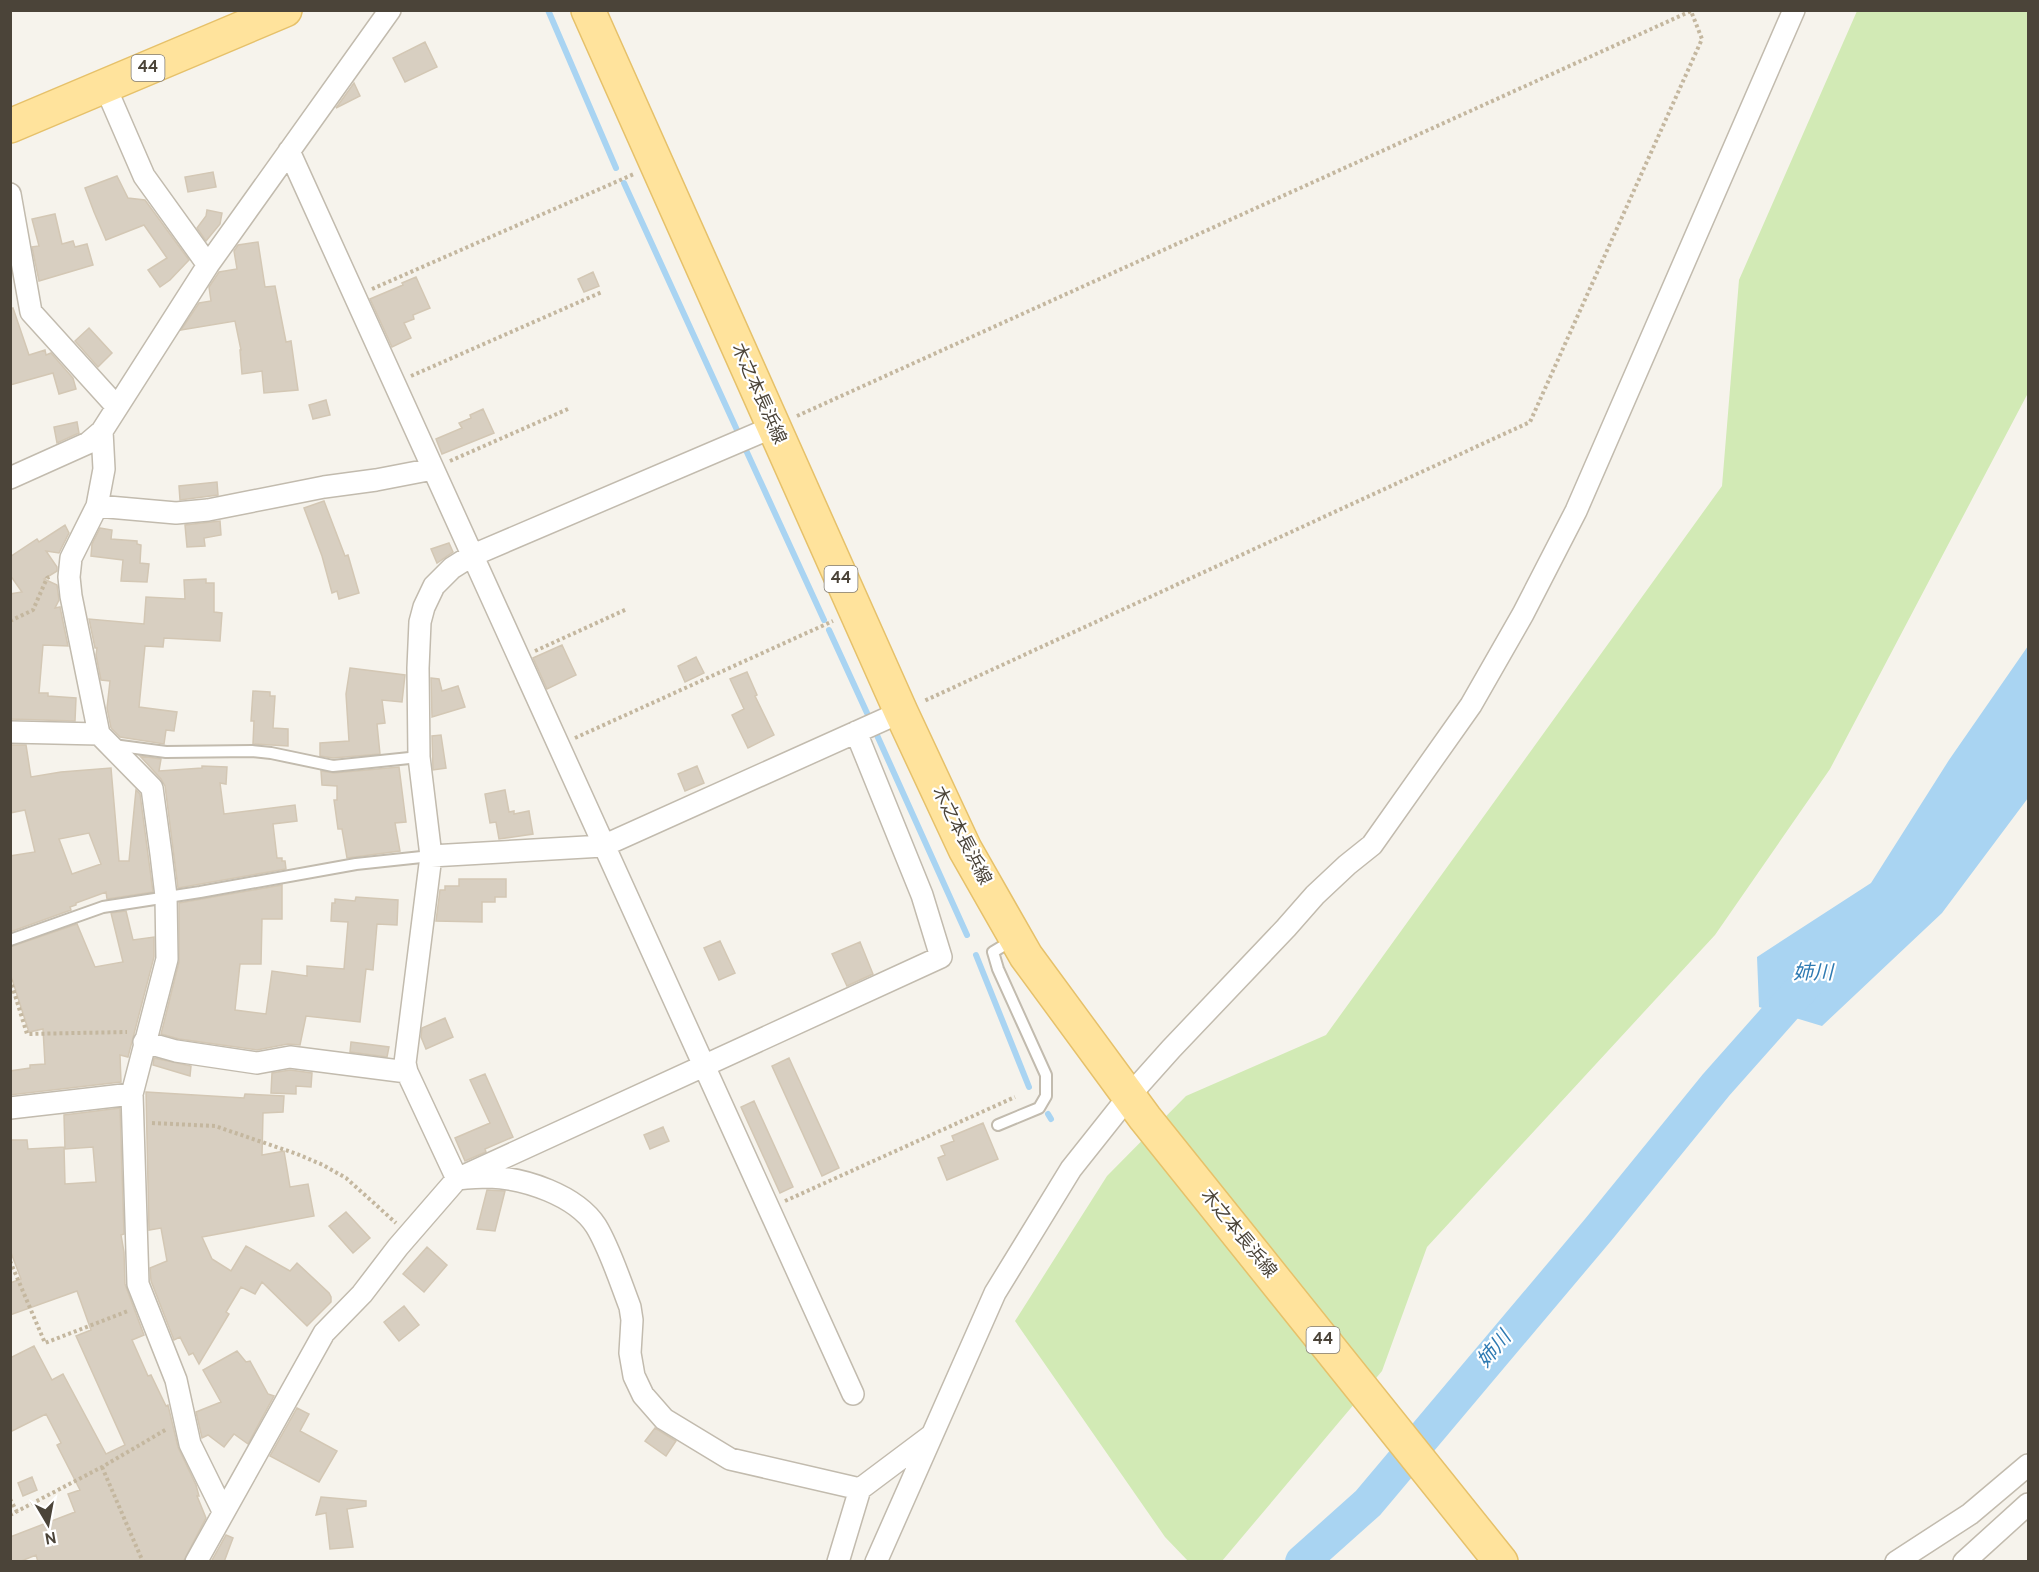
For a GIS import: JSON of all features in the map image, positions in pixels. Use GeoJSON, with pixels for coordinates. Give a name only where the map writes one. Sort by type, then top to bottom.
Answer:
{"type":"FeatureCollection","features":[{"type":"Feature","properties":{"kind":"main road","name":"44"},"geometry":{"type":"LineString","coordinates":[[10,126],[285,10]]}},
{"type":"Feature","properties":{"kind":"main road","name":"木之本長浜線"},"geometry":{"type":"LineString","coordinates":[[588,10],[901,712],[965,849],[1026,956],[1137,1107],[1501,1562]]}},
{"type":"Feature","properties":{"kind":"street"},"geometry":{"type":"LineString","coordinates":[[10,478],[88,443],[102,431],[208,265],[390,10]]}},
{"type":"Feature","properties":{"kind":"street"},"geometry":{"type":"LineString","coordinates":[[876,1562],[995,1293],[1071,1169],[1137,1107],[1315,895],[1372,845],[1471,705],[1523,614],[1576,511],[1794,10]]}},
{"type":"Feature","properties":{"kind":"street"},"geometry":{"type":"LineString","coordinates":[[105,86],[144,176],[208,265]]}},
{"type":"Feature","properties":{"kind":"street"},"geometry":{"type":"LineString","coordinates":[[289,151],[853,1394]]}},
{"type":"Feature","properties":{"kind":"street"},"geometry":{"type":"LineString","coordinates":[[10,194],[31,312],[117,407]]}},
{"type":"Feature","properties":{"kind":"street"},"geometry":{"type":"LineString","coordinates":[[457,1179],[407,1072],[405,1063],[431,855],[419,757],[418,668],[420,622],[424,607],[434,586],[444,575],[471,556],[773,427]]}},
{"type":"Feature","properties":{"kind":"street"},"geometry":{"type":"LineString","coordinates":[[102,431],[104,469],[97,506],[71,558],[69,572],[71,596],[105,740],[152,788],[166,896],[167,958],[132,1094],[138,1284],[176,1380],[190,1444],[223,1511]]}},
{"type":"Feature","properties":{"kind":"street"},"geometry":{"type":"LineString","coordinates":[[97,506],[176,513],[208,510],[324,487],[433,469]]}},
{"type":"Feature","properties":{"kind":"street"},"geometry":{"type":"LineString","coordinates":[[431,855],[603,846],[901,712]]}},
{"type":"Feature","properties":{"kind":"street"},"geometry":{"type":"LineString","coordinates":[[10,732],[105,740]]}},
{"type":"Feature","properties":{"kind":"street"},"geometry":{"type":"LineString","coordinates":[[196,1562],[324,1333],[362,1294],[409,1234],[457,1179],[941,957],[922,895],[856,732]]}},
{"type":"Feature","properties":{"kind":"street"},"geometry":{"type":"LineString","coordinates":[[146,1037],[176,1051],[257,1063],[290,1057],[407,1072]]}},
{"type":"Feature","properties":{"kind":"street"},"geometry":{"type":"LineString","coordinates":[[10,1108],[132,1094]]}},
{"type":"Feature","properties":{"kind":"street"},"geometry":{"type":"LineString","coordinates":[[457,1179],[490,1177],[517,1181],[567,1199],[579,1206],[588,1216],[597,1227],[630,1307],[632,1320],[630,1353],[634,1376],[643,1395],[664,1419],[730,1459],[860,1489]]}},
{"type":"Feature","properties":{"kind":"street"},"geometry":{"type":"LineString","coordinates":[[838,1562],[860,1489],[935,1432]]}},
{"type":"Feature","properties":{"kind":"street"},"geometry":{"type":"LineString","coordinates":[[1896,1562],[1970,1514],[2028,1465]]}},
{"type":"Feature","properties":{"kind":"street"},"geometry":{"type":"LineString","coordinates":[[1964,1562],[2028,1504]]}},
{"type":"Feature","properties":{"kind":"lane"},"geometry":{"type":"LineString","coordinates":[[105,740],[166,753],[271,753],[333,766],[419,757]]}},
{"type":"Feature","properties":{"kind":"lane"},"geometry":{"type":"LineString","coordinates":[[10,940],[103,907],[356,864],[431,855]]}},
{"type":"Feature","properties":{"kind":"lane"},"geometry":{"type":"LineString","coordinates":[[998,1125],[1039,1108],[1046,1096],[1046,1075],[998,969],[993,952],[1016,938]]}},
{"type":"Feature","properties":{"kind":"path"},"geometry":{"type":"LineString","coordinates":[[773,427],[1691,11],[1702,39],[1530,422],[901,712]]}},
{"type":"Feature","properties":{"kind":"path"},"geometry":{"type":"LineString","coordinates":[[355,297],[618,181]]}},
{"type":"Feature","properties":{"kind":"path"},"geometry":{"type":"LineString","coordinates":[[394,384],[602,292]]}},
{"type":"Feature","properties":{"kind":"path"},"geometry":{"type":"LineString","coordinates":[[433,469],[568,408]]}},
{"type":"Feature","properties":{"kind":"path"},"geometry":{"type":"LineString","coordinates":[[10,621],[33,610],[47,578],[69,572]]}},
{"type":"Feature","properties":{"kind":"path"},"geometry":{"type":"LineString","coordinates":[[518,659],[627,609]]}},
{"type":"Feature","properties":{"kind":"path"},"geometry":{"type":"LineString","coordinates":[[557,745],[856,612]]}},
{"type":"Feature","properties":{"kind":"path"},"geometry":{"type":"LineString","coordinates":[[10,979],[27,1034],[146,1037]]}},
{"type":"Feature","properties":{"kind":"path"},"geometry":{"type":"LineString","coordinates":[[768,1208],[1016,1097]]}},
{"type":"Feature","properties":{"kind":"path"},"geometry":{"type":"LineString","coordinates":[[133,1122],[215,1126],[297,1154],[346,1178],[409,1234]]}},
{"type":"Feature","properties":{"kind":"path"},"geometry":{"type":"LineString","coordinates":[[10,1261],[45,1343],[146,1304]]}},
{"type":"Feature","properties":{"kind":"path"},"geometry":{"type":"LineString","coordinates":[[10,1515],[139,1447],[184,1418]]}},
{"type":"Feature","properties":{"kind":"path"},"geometry":{"type":"LineString","coordinates":[[102,1467],[143,1562]]}},
{"type":"Feature","properties":{"kind":"path"},"geometry":{"type":"LineString","coordinates":[[10,1499],[17,1512]]}},
{"type":"Feature","properties":{"kind":"green space"},"geometry":{"type":"Polygon","coordinates":[[[1857,11],[2028,11],[2028,393],[1830,769],[1715,935],[1427,1247],[1382,1371],[1222,1561],[1188,1561],[1165,1537],[1015,1321],[1107,1176],[1186,1096],[1326,1035],[1722,486],[1739,280],[1857,11]]]}},
{"type":"Feature","properties":{"kind":"water","name":"姉川"},"geometry":{"type":"Polygon","coordinates":[[[2028,646],[2028,798],[1942,913],[1822,1026],[1759,1007],[1757,957],[1871,883],[1949,760],[2028,646]]]}},
{"type":"Feature","properties":{"kind":"building"},"geometry":{"type":"Polygon","coordinates":[[[425,42],[437,67],[405,82],[393,58],[425,42]]]}},
{"type":"Feature","properties":{"kind":"building"},"geometry":{"type":"Polygon","coordinates":[[[354,83],[360,96],[336,108],[354,83]]]}},
{"type":"Feature","properties":{"kind":"building"},"geometry":{"type":"Polygon","coordinates":[[[213,172],[216,187],[188,192],[185,177],[213,172]]]}},
{"type":"Feature","properties":{"kind":"building"},"geometry":{"type":"Polygon","coordinates":[[[117,176],[128,198],[145,200],[189,260],[160,287],[148,270],[167,258],[144,225],[106,240],[94,212],[85,188],[117,176]]]}},
{"type":"Feature","properties":{"kind":"building"},"geometry":{"type":"Polygon","coordinates":[[[207,210],[222,213],[220,224],[206,241],[197,228],[206,216],[207,210]]]}},
{"type":"Feature","properties":{"kind":"building"},"geometry":{"type":"Polygon","coordinates":[[[55,214],[62,244],[73,241],[75,247],[87,244],[93,265],[39,281],[32,247],[39,246],[32,219],[55,214]]]}},
{"type":"Feature","properties":{"kind":"building"},"geometry":{"type":"Polygon","coordinates":[[[258,242],[265,287],[275,286],[286,342],[291,341],[298,390],[264,393],[262,371],[242,374],[241,350],[235,321],[181,330],[199,303],[211,301],[209,287],[219,272],[237,269],[234,251],[238,245],[258,242]]]}},
{"type":"Feature","properties":{"kind":"building"},"geometry":{"type":"Polygon","coordinates":[[[593,272],[599,286],[584,292],[578,279],[593,272]]]}},
{"type":"Feature","properties":{"kind":"building"},"geometry":{"type":"Polygon","coordinates":[[[416,277],[430,308],[413,315],[414,319],[404,323],[411,338],[392,347],[370,299],[416,277]]]}},
{"type":"Feature","properties":{"kind":"building"},"geometry":{"type":"Polygon","coordinates":[[[13,308],[29,355],[45,350],[46,355],[51,353],[73,378],[76,389],[59,394],[53,373],[10,385],[10,309],[13,308]]]}},
{"type":"Feature","properties":{"kind":"building"},"geometry":{"type":"Polygon","coordinates":[[[89,328],[112,353],[98,367],[75,341],[89,328]]]}},
{"type":"Feature","properties":{"kind":"building"},"geometry":{"type":"Polygon","coordinates":[[[326,400],[330,415],[313,419],[309,405],[326,400]]]}},
{"type":"Feature","properties":{"kind":"building"},"geometry":{"type":"Polygon","coordinates":[[[483,409],[494,433],[442,454],[436,439],[462,428],[459,423],[483,409]]]}},
{"type":"Feature","properties":{"kind":"building"},"geometry":{"type":"Polygon","coordinates":[[[77,422],[79,433],[57,443],[54,427],[77,422]]]}},
{"type":"Feature","properties":{"kind":"building"},"geometry":{"type":"Polygon","coordinates":[[[217,482],[218,495],[180,500],[179,486],[217,482]]]}},
{"type":"Feature","properties":{"kind":"building"},"geometry":{"type":"Polygon","coordinates":[[[324,501],[345,556],[348,555],[359,593],[339,599],[337,591],[332,593],[322,556],[304,508],[324,501]]]}},
{"type":"Feature","properties":{"kind":"building"},"geometry":{"type":"Polygon","coordinates":[[[220,521],[221,535],[204,538],[205,546],[187,547],[185,525],[220,521]]]}},
{"type":"Feature","properties":{"kind":"building"},"geometry":{"type":"Polygon","coordinates":[[[65,525],[69,533],[59,553],[46,551],[57,567],[57,571],[44,579],[57,585],[59,600],[55,608],[60,607],[68,646],[43,645],[39,693],[76,698],[75,721],[10,719],[10,594],[22,592],[10,575],[10,557],[37,539],[39,542],[65,525]]]}},
{"type":"Feature","properties":{"kind":"building"},"geometry":{"type":"Polygon","coordinates":[[[100,528],[112,530],[111,539],[137,541],[137,544],[141,545],[140,563],[149,564],[147,582],[121,581],[123,560],[91,556],[92,544],[100,528]]]}},
{"type":"Feature","properties":{"kind":"building"},"geometry":{"type":"Polygon","coordinates":[[[449,543],[453,552],[437,563],[431,549],[449,543]]]}},
{"type":"Feature","properties":{"kind":"building"},"geometry":{"type":"Polygon","coordinates":[[[206,579],[206,583],[214,583],[214,612],[222,613],[220,641],[164,638],[163,647],[145,646],[139,707],[177,712],[174,731],[166,730],[164,744],[120,737],[111,728],[107,708],[110,681],[101,680],[96,655],[97,648],[95,648],[89,619],[144,624],[146,597],[185,599],[184,580],[206,579]]]}},
{"type":"Feature","properties":{"kind":"building"},"geometry":{"type":"Polygon","coordinates":[[[562,645],[576,675],[547,689],[533,658],[562,645]]]}},
{"type":"Feature","properties":{"kind":"building"},"geometry":{"type":"Polygon","coordinates":[[[696,657],[704,673],[685,682],[678,666],[696,657]]]}},
{"type":"Feature","properties":{"kind":"building"},"geometry":{"type":"Polygon","coordinates":[[[350,668],[405,675],[402,702],[382,700],[385,723],[377,724],[380,754],[333,758],[320,756],[320,743],[349,741],[346,694],[350,668]]]}},
{"type":"Feature","properties":{"kind":"building"},"geometry":{"type":"Polygon","coordinates":[[[747,672],[757,695],[755,696],[774,735],[748,748],[732,715],[744,709],[730,679],[747,672]]]}},
{"type":"Feature","properties":{"kind":"building"},"geometry":{"type":"Polygon","coordinates":[[[431,678],[439,679],[442,691],[458,686],[465,707],[432,717],[431,678]]]}},
{"type":"Feature","properties":{"kind":"building"},"geometry":{"type":"Polygon","coordinates":[[[253,691],[270,692],[270,696],[275,696],[273,728],[288,729],[288,746],[253,744],[254,721],[251,721],[253,691]]]}},
{"type":"Feature","properties":{"kind":"building"},"geometry":{"type":"Polygon","coordinates":[[[441,735],[446,768],[433,770],[432,736],[441,735]]]}},
{"type":"Feature","properties":{"kind":"building"},"geometry":{"type":"Polygon","coordinates":[[[10,745],[26,745],[31,777],[111,768],[119,861],[129,861],[136,790],[140,794],[153,892],[107,899],[106,892],[76,903],[70,907],[71,910],[10,932],[10,856],[35,852],[25,810],[10,813],[10,745]],[[89,833],[59,839],[72,874],[101,864],[89,833]]]}},
{"type":"Feature","properties":{"kind":"building"},"geometry":{"type":"Polygon","coordinates":[[[140,756],[161,759],[159,771],[202,768],[202,766],[227,767],[226,784],[220,783],[224,814],[295,805],[297,821],[273,824],[277,858],[285,861],[286,869],[178,888],[165,786],[140,756]]]}},
{"type":"Feature","properties":{"kind":"building"},"geometry":{"type":"Polygon","coordinates":[[[697,766],[704,783],[685,791],[678,774],[697,766]]]}},
{"type":"Feature","properties":{"kind":"building"},"geometry":{"type":"Polygon","coordinates":[[[399,767],[406,822],[395,823],[400,851],[347,858],[342,829],[338,829],[334,800],[337,800],[337,786],[322,785],[321,771],[334,773],[399,767]]]}},
{"type":"Feature","properties":{"kind":"building"},"geometry":{"type":"Polygon","coordinates":[[[505,790],[509,812],[514,811],[514,814],[529,811],[533,834],[499,839],[496,822],[490,823],[485,794],[505,790]]]}},
{"type":"Feature","properties":{"kind":"building"},"geometry":{"type":"Polygon","coordinates":[[[459,879],[506,879],[506,897],[495,897],[495,902],[482,902],[482,922],[436,921],[440,890],[445,890],[445,886],[459,886],[459,879]]]}},
{"type":"Feature","properties":{"kind":"building"},"geometry":{"type":"Polygon","coordinates":[[[282,885],[282,919],[262,919],[261,964],[240,964],[235,1010],[266,1014],[272,971],[307,976],[307,966],[344,969],[348,922],[331,921],[332,903],[335,903],[335,899],[355,901],[356,897],[398,900],[397,925],[377,924],[373,970],[366,969],[360,1022],[306,1016],[300,1045],[288,1044],[257,1050],[179,1039],[161,1034],[179,962],[179,903],[282,885]]]}},
{"type":"Feature","properties":{"kind":"building"},"geometry":{"type":"Polygon","coordinates":[[[126,911],[133,940],[154,937],[154,957],[128,1057],[120,1055],[121,1082],[10,1095],[10,1071],[30,1068],[30,1065],[45,1064],[43,1029],[29,1032],[10,973],[10,947],[77,924],[95,967],[123,962],[111,913],[126,911]]]}},
{"type":"Feature","properties":{"kind":"building"},"geometry":{"type":"Polygon","coordinates":[[[720,941],[735,973],[719,980],[704,948],[720,941]]]}},
{"type":"Feature","properties":{"kind":"building"},"geometry":{"type":"Polygon","coordinates":[[[860,942],[873,974],[847,986],[832,954],[860,942]]]}},
{"type":"Feature","properties":{"kind":"building"},"geometry":{"type":"Polygon","coordinates":[[[445,1018],[453,1037],[426,1049],[421,1037],[422,1028],[445,1018]]]}},
{"type":"Feature","properties":{"kind":"building"},"geometry":{"type":"Polygon","coordinates":[[[351,1042],[389,1047],[387,1057],[350,1052],[351,1042]]]}},
{"type":"Feature","properties":{"kind":"building"},"geometry":{"type":"Polygon","coordinates":[[[154,1058],[191,1066],[190,1076],[153,1065],[154,1058]]]}},
{"type":"Feature","properties":{"kind":"building"},"geometry":{"type":"Polygon","coordinates":[[[789,1058],[839,1168],[822,1176],[772,1066],[789,1058]]]}},
{"type":"Feature","properties":{"kind":"building"},"geometry":{"type":"Polygon","coordinates":[[[290,1070],[312,1073],[311,1087],[296,1086],[296,1094],[271,1093],[272,1073],[290,1070]]]}},
{"type":"Feature","properties":{"kind":"building"},"geometry":{"type":"Polygon","coordinates":[[[485,1074],[513,1137],[465,1161],[455,1138],[490,1123],[470,1080],[485,1074]]]}},
{"type":"Feature","properties":{"kind":"building"},"geometry":{"type":"Polygon","coordinates":[[[146,1092],[244,1098],[245,1094],[284,1096],[283,1112],[263,1113],[262,1155],[284,1151],[290,1187],[308,1184],[314,1216],[202,1237],[212,1259],[231,1271],[246,1246],[290,1271],[297,1263],[331,1297],[331,1302],[307,1326],[262,1282],[255,1294],[241,1287],[226,1312],[229,1314],[199,1364],[193,1353],[189,1355],[180,1337],[174,1340],[151,1281],[150,1268],[167,1261],[161,1228],[149,1230],[146,1092]]]}},
{"type":"Feature","properties":{"kind":"building"},"geometry":{"type":"Polygon","coordinates":[[[754,1101],[793,1187],[780,1193],[741,1107],[754,1101]]]}},
{"type":"Feature","properties":{"kind":"building"},"geometry":{"type":"Polygon","coordinates":[[[120,1108],[124,1234],[121,1235],[125,1284],[144,1335],[132,1340],[148,1376],[151,1375],[166,1406],[168,1405],[178,1447],[196,1485],[199,1496],[197,1496],[206,1518],[183,1562],[38,1562],[36,1555],[19,1562],[10,1562],[10,1537],[75,1512],[68,1494],[80,1490],[57,1445],[61,1443],[46,1414],[10,1432],[10,1358],[34,1346],[52,1380],[63,1374],[106,1454],[125,1445],[76,1336],[91,1330],[77,1291],[10,1315],[10,1283],[21,1279],[10,1250],[10,1140],[27,1140],[28,1149],[64,1147],[65,1184],[96,1182],[93,1147],[65,1149],[64,1115],[120,1108]]]}},
{"type":"Feature","properties":{"kind":"building"},"geometry":{"type":"Polygon","coordinates":[[[983,1123],[998,1159],[947,1180],[938,1158],[945,1155],[941,1146],[954,1141],[952,1136],[983,1123]]]}},
{"type":"Feature","properties":{"kind":"building"},"geometry":{"type":"Polygon","coordinates":[[[663,1127],[669,1141],[650,1149],[644,1135],[663,1127]]]}},
{"type":"Feature","properties":{"kind":"building"},"geometry":{"type":"Polygon","coordinates":[[[487,1190],[505,1191],[495,1231],[477,1229],[487,1190]]]}},
{"type":"Feature","properties":{"kind":"building"},"geometry":{"type":"Polygon","coordinates":[[[346,1212],[370,1238],[353,1253],[329,1226],[346,1212]]]}},
{"type":"Feature","properties":{"kind":"building"},"geometry":{"type":"Polygon","coordinates":[[[427,1247],[447,1265],[424,1292],[403,1274],[427,1247]]]}},
{"type":"Feature","properties":{"kind":"building"},"geometry":{"type":"Polygon","coordinates":[[[404,1306],[419,1325],[399,1341],[384,1322],[404,1306]]]}},
{"type":"Feature","properties":{"kind":"building"},"geometry":{"type":"Polygon","coordinates":[[[237,1351],[246,1362],[250,1361],[268,1394],[274,1396],[248,1444],[234,1434],[224,1447],[208,1435],[202,1438],[196,1412],[221,1402],[203,1370],[237,1351]]]}},
{"type":"Feature","properties":{"kind":"building"},"geometry":{"type":"Polygon","coordinates":[[[297,1408],[309,1414],[300,1431],[337,1451],[319,1482],[270,1456],[297,1408]]]}},
{"type":"Feature","properties":{"kind":"building"},"geometry":{"type":"Polygon","coordinates":[[[655,1428],[676,1441],[666,1456],[645,1441],[655,1428]]]}},
{"type":"Feature","properties":{"kind":"building"},"geometry":{"type":"Polygon","coordinates":[[[32,1477],[37,1490],[23,1496],[18,1483],[32,1477]]]}},
{"type":"Feature","properties":{"kind":"building"},"geometry":{"type":"Polygon","coordinates":[[[321,1497],[366,1501],[366,1506],[347,1509],[353,1547],[330,1549],[326,1513],[316,1515],[321,1497]]]}},
{"type":"Feature","properties":{"kind":"building"},"geometry":{"type":"Polygon","coordinates":[[[226,1535],[233,1538],[224,1562],[211,1562],[226,1535]]]}},
{"type":"Feature","properties":{"kind":"waterway"},"geometry":{"type":"LineString","coordinates":[[548,10],[616,168]]}},
{"type":"Feature","properties":{"kind":"waterway"},"geometry":{"type":"LineString","coordinates":[[624,183],[737,430]]}},
{"type":"Feature","properties":{"kind":"waterway"},"geometry":{"type":"LineString","coordinates":[[745,448],[824,620]]}},
{"type":"Feature","properties":{"kind":"waterway"},"geometry":{"type":"LineString","coordinates":[[829,630],[867,713]]}},
{"type":"Feature","properties":{"kind":"waterway"},"geometry":{"type":"LineString","coordinates":[[876,733],[967,935]]}},
{"type":"Feature","properties":{"kind":"waterway"},"geometry":{"type":"LineString","coordinates":[[976,955],[1029,1087]]}},
{"type":"Feature","properties":{"kind":"waterway","name":"姉川"},"geometry":{"type":"LineString","coordinates":[[1302,1562],[1368,1503],[1598,1230],[1716,1085],[1810,979]]}},
{"type":"Feature","properties":{"kind":"waterway"},"geometry":{"type":"LineString","coordinates":[[1048,1114],[1051,1119]]}}]}
